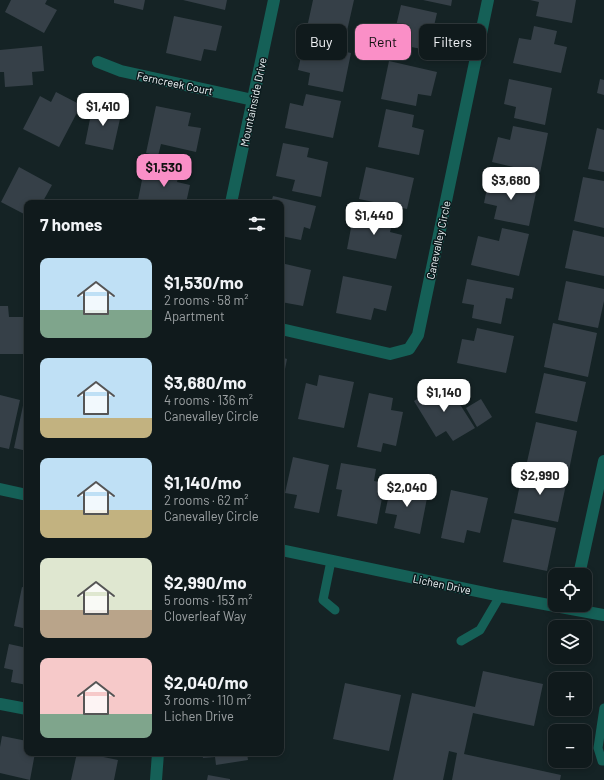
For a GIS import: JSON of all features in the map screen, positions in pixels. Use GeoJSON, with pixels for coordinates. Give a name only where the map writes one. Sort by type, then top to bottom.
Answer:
{"type":"FeatureCollection","features":[{"type":"Feature","properties":{"kind":"street","name":"Mountainside Drive"},"geometry":{"type":"LineString","coordinates":[[233,200],[274,0]]}},
{"type":"Feature","properties":{"kind":"street","name":"Canevalley Circle"},"geometry":{"type":"LineString","coordinates":[[284,330],[390,354],[409,350],[418,335],[488,0]]}},
{"type":"Feature","properties":{"kind":"street","name":"Ferncreek Court"},"geometry":{"type":"LineString","coordinates":[[98,62],[121,72],[253,100]]}},
{"type":"Feature","properties":{"kind":"street"},"geometry":{"type":"LineString","coordinates":[[581,568],[604,461]]}},
{"type":"Feature","properties":{"kind":"street"},"geometry":{"type":"LineString","coordinates":[[0,492],[24,495]]}},
{"type":"Feature","properties":{"kind":"street","name":"Lichen Drive"},"geometry":{"type":"LineString","coordinates":[[284,551],[500,596],[548,603]]}},
{"type":"Feature","properties":{"kind":"street","name":"Lichen Drive"},"geometry":{"type":"LineString","coordinates":[[592,612],[604,615]]}},
{"type":"Feature","properties":{"kind":"street"},"geometry":{"type":"LineString","coordinates":[[0,704],[24,708]]}},
{"type":"Feature","properties":{"kind":"street"},"geometry":{"type":"LineString","coordinates":[[156,780],[158,756]]}},
{"type":"Feature","properties":{"kind":"lane"},"geometry":{"type":"LineString","coordinates":[[331,561],[323,600],[335,610]]}},
{"type":"Feature","properties":{"kind":"lane"},"geometry":{"type":"LineString","coordinates":[[461,641],[480,630],[500,596]]}},
{"type":"Feature","properties":{"kind":"lane"},"geometry":{"type":"LineString","coordinates":[[604,708],[598,748],[602,761],[604,761]]}},
{"type":"Feature","properties":{"kind":"building"},"geometry":{"type":"Polygon","coordinates":[[[11,0],[47,0],[45,4],[57,10],[44,33],[5,12],[11,0]]]}},
{"type":"Feature","properties":{"kind":"building"},"geometry":{"type":"Polygon","coordinates":[[[114,0],[145,0],[143,10],[114,3],[114,0]]]}},
{"type":"Feature","properties":{"kind":"building"},"geometry":{"type":"Polygon","coordinates":[[[183,0],[227,0],[225,10],[183,0]]]}},
{"type":"Feature","properties":{"kind":"building"},"geometry":{"type":"Polygon","coordinates":[[[313,0],[354,0],[347,31],[347,24],[308,23],[313,0]]]}},
{"type":"Feature","properties":{"kind":"building"},"geometry":{"type":"Polygon","coordinates":[[[423,0],[452,0],[451,6],[423,0]]]}},
{"type":"Feature","properties":{"kind":"building"},"geometry":{"type":"Polygon","coordinates":[[[530,0],[576,0],[572,23],[536,16],[539,2],[530,0]]]}},
{"type":"Feature","properties":{"kind":"building"},"geometry":{"type":"Polygon","coordinates":[[[401,5],[437,13],[434,24],[419,24],[419,49],[411,47],[411,24],[396,24],[401,5]]]}},
{"type":"Feature","properties":{"kind":"building"},"geometry":{"type":"Polygon","coordinates":[[[174,16],[222,26],[216,51],[204,49],[201,61],[166,53],[174,16]]]}},
{"type":"Feature","properties":{"kind":"building"},"geometry":{"type":"Polygon","coordinates":[[[534,26],[557,31],[554,44],[567,47],[561,73],[513,63],[519,38],[531,40],[534,26]]]}},
{"type":"Feature","properties":{"kind":"building"},"geometry":{"type":"Polygon","coordinates":[[[42,46],[44,71],[32,72],[33,85],[5,87],[4,72],[0,72],[0,50],[42,46]]]}},
{"type":"Feature","properties":{"kind":"building"},"geometry":{"type":"Polygon","coordinates":[[[347,52],[351,53],[343,92],[308,85],[310,73],[298,70],[300,60],[347,60],[347,52]]]}},
{"type":"Feature","properties":{"kind":"building"},"geometry":{"type":"Polygon","coordinates":[[[389,61],[437,72],[431,96],[418,94],[416,106],[381,99],[389,61]]]}},
{"type":"Feature","properties":{"kind":"building"},"geometry":{"type":"Polygon","coordinates":[[[509,79],[552,88],[545,125],[514,118],[516,107],[504,104],[509,79]]]}},
{"type":"Feature","properties":{"kind":"building"},"geometry":{"type":"Polygon","coordinates":[[[600,79],[604,80],[604,95],[597,93],[600,79]]]}},
{"type":"Feature","properties":{"kind":"building"},"geometry":{"type":"Polygon","coordinates":[[[56,92],[81,105],[59,147],[23,129],[40,96],[51,102],[56,92]]]}},
{"type":"Feature","properties":{"kind":"building"},"geometry":{"type":"Polygon","coordinates":[[[306,94],[341,101],[333,138],[285,128],[290,103],[303,106],[306,94]]]}},
{"type":"Feature","properties":{"kind":"building"},"geometry":{"type":"Polygon","coordinates":[[[93,104],[122,110],[113,150],[85,144],[93,104]]]}},
{"type":"Feature","properties":{"kind":"building"},"geometry":{"type":"Polygon","coordinates":[[[156,106],[191,113],[188,126],[201,128],[196,152],[161,144],[158,156],[146,153],[156,106]]]}},
{"type":"Feature","properties":{"kind":"building"},"geometry":{"type":"Polygon","coordinates":[[[386,109],[414,115],[412,127],[424,130],[419,155],[378,147],[386,109]]]}},
{"type":"Feature","properties":{"kind":"building"},"geometry":{"type":"Polygon","coordinates":[[[513,126],[548,133],[540,173],[492,162],[498,137],[510,140],[513,126]]]}},
{"type":"Feature","properties":{"kind":"building"},"geometry":{"type":"Polygon","coordinates":[[[597,128],[604,130],[604,172],[588,169],[597,128]]]}},
{"type":"Feature","properties":{"kind":"building"},"geometry":{"type":"Polygon","coordinates":[[[283,143],[309,148],[307,157],[328,162],[321,197],[292,191],[295,180],[276,176],[283,143]]]}},
{"type":"Feature","properties":{"kind":"building"},"geometry":{"type":"Polygon","coordinates":[[[155,166],[180,171],[177,182],[190,185],[187,200],[138,200],[143,175],[153,177],[155,166]]]}},
{"type":"Feature","properties":{"kind":"building"},"geometry":{"type":"Polygon","coordinates":[[[19,167],[52,185],[44,200],[24,200],[24,214],[1,202],[19,167]]]}},
{"type":"Feature","properties":{"kind":"building"},"geometry":{"type":"Polygon","coordinates":[[[366,167],[414,178],[407,209],[359,199],[366,167]]]}},
{"type":"Feature","properties":{"kind":"building"},"geometry":{"type":"Polygon","coordinates":[[[583,177],[604,181],[604,228],[574,221],[583,177]]]}},
{"type":"Feature","properties":{"kind":"building"},"geometry":{"type":"Polygon","coordinates":[[[489,178],[537,188],[529,226],[494,219],[497,206],[484,203],[489,178]]]}},
{"type":"Feature","properties":{"kind":"building"},"geometry":{"type":"Polygon","coordinates":[[[273,196],[316,206],[310,229],[304,227],[301,240],[284,237],[284,200],[272,200],[273,196]]]}},
{"type":"Feature","properties":{"kind":"building"},"geometry":{"type":"Polygon","coordinates":[[[354,212],[393,220],[390,232],[402,235],[396,259],[347,249],[354,212]]]}},
{"type":"Feature","properties":{"kind":"building"},"geometry":{"type":"Polygon","coordinates":[[[502,228],[529,234],[519,276],[471,265],[478,236],[499,241],[502,228]]]}},
{"type":"Feature","properties":{"kind":"building"},"geometry":{"type":"Polygon","coordinates":[[[573,230],[604,237],[604,276],[565,268],[573,230]]]}},
{"type":"Feature","properties":{"kind":"building"},"geometry":{"type":"Polygon","coordinates":[[[284,264],[311,270],[303,306],[284,303],[284,264]]]}},
{"type":"Feature","properties":{"kind":"building"},"geometry":{"type":"Polygon","coordinates":[[[343,276],[392,286],[386,311],[374,308],[371,320],[336,313],[343,276]]]}},
{"type":"Feature","properties":{"kind":"building"},"geometry":{"type":"Polygon","coordinates":[[[467,279],[514,288],[512,299],[506,298],[501,324],[472,318],[474,305],[462,303],[467,279]]]}},
{"type":"Feature","properties":{"kind":"building"},"geometry":{"type":"Polygon","coordinates":[[[566,281],[604,289],[604,301],[598,328],[558,320],[566,281]]]}},
{"type":"Feature","properties":{"kind":"building"},"geometry":{"type":"Polygon","coordinates":[[[0,306],[8,306],[9,317],[23,317],[24,354],[0,354],[0,306]]]}},
{"type":"Feature","properties":{"kind":"building"},"geometry":{"type":"Polygon","coordinates":[[[553,323],[597,333],[588,377],[544,367],[553,323]]]}},
{"type":"Feature","properties":{"kind":"building"},"geometry":{"type":"Polygon","coordinates":[[[477,328],[514,336],[506,373],[457,363],[462,339],[474,341],[477,328]]]}},
{"type":"Feature","properties":{"kind":"building"},"geometry":{"type":"Polygon","coordinates":[[[284,358],[287,359],[284,374],[284,358]]]}},
{"type":"Feature","properties":{"kind":"building"},"geometry":{"type":"Polygon","coordinates":[[[544,373],[586,382],[577,422],[535,413],[544,373]]]}},
{"type":"Feature","properties":{"kind":"building"},"geometry":{"type":"Polygon","coordinates":[[[319,375],[354,382],[344,428],[298,419],[306,383],[317,386],[319,375]]]}},
{"type":"Feature","properties":{"kind":"building"},"geometry":{"type":"Polygon","coordinates":[[[445,381],[475,428],[453,441],[446,431],[436,437],[414,401],[445,381]]]}},
{"type":"Feature","properties":{"kind":"building"},"geometry":{"type":"Polygon","coordinates":[[[369,393],[393,398],[391,410],[403,412],[396,446],[383,443],[381,452],[357,447],[369,393]]]}},
{"type":"Feature","properties":{"kind":"building"},"geometry":{"type":"Polygon","coordinates":[[[0,395],[20,400],[9,449],[0,447],[0,395]]]}},
{"type":"Feature","properties":{"kind":"building"},"geometry":{"type":"Polygon","coordinates":[[[481,399],[492,417],[477,427],[466,408],[481,399]]]}},
{"type":"Feature","properties":{"kind":"building"},"geometry":{"type":"Polygon","coordinates":[[[24,401],[24,450],[14,448],[24,401]]]}},
{"type":"Feature","properties":{"kind":"building"},"geometry":{"type":"Polygon","coordinates":[[[536,422],[577,431],[569,470],[527,462],[536,422]]]}},
{"type":"Feature","properties":{"kind":"building"},"geometry":{"type":"Polygon","coordinates":[[[293,457],[329,465],[319,513],[294,508],[297,495],[285,493],[293,457]]]}},
{"type":"Feature","properties":{"kind":"building"},"geometry":{"type":"Polygon","coordinates":[[[341,463],[376,469],[374,481],[385,483],[377,524],[337,516],[342,490],[336,489],[341,463]]]}},
{"type":"Feature","properties":{"kind":"building"},"geometry":{"type":"Polygon","coordinates":[[[523,470],[567,480],[558,522],[514,513],[523,470]]]}},
{"type":"Feature","properties":{"kind":"building"},"geometry":{"type":"Polygon","coordinates":[[[391,485],[428,493],[420,534],[394,528],[397,515],[385,513],[391,485]]]}},
{"type":"Feature","properties":{"kind":"building"},"geometry":{"type":"Polygon","coordinates":[[[451,490],[488,498],[480,533],[467,530],[464,543],[441,538],[451,490]]]}},
{"type":"Feature","properties":{"kind":"building"},"geometry":{"type":"Polygon","coordinates":[[[512,519],[556,528],[547,571],[503,562],[512,519]]]}},
{"type":"Feature","properties":{"kind":"building"},"geometry":{"type":"Polygon","coordinates":[[[22,587],[24,587],[24,628],[14,626],[22,587]]]}},
{"type":"Feature","properties":{"kind":"building"},"geometry":{"type":"Polygon","coordinates":[[[9,644],[24,647],[24,684],[11,682],[13,670],[4,668],[9,644]]]}},
{"type":"Feature","properties":{"kind":"building"},"geometry":{"type":"Polygon","coordinates":[[[483,671],[543,684],[534,726],[473,713],[464,754],[561,775],[560,780],[452,780],[457,753],[449,751],[443,780],[393,780],[412,693],[475,707],[483,671]]]}},
{"type":"Feature","properties":{"kind":"building"},"geometry":{"type":"Polygon","coordinates":[[[345,683],[401,695],[389,751],[333,739],[345,683]]]}},
{"type":"Feature","properties":{"kind":"building"},"geometry":{"type":"Polygon","coordinates":[[[2,736],[24,740],[24,756],[34,756],[30,780],[0,773],[0,747],[2,736]]]}},
{"type":"Feature","properties":{"kind":"building"},"geometry":{"type":"Polygon","coordinates":[[[76,756],[99,756],[118,760],[114,780],[71,780],[76,756]]]}},
{"type":"Feature","properties":{"kind":"building"},"geometry":{"type":"Polygon","coordinates":[[[203,756],[247,756],[248,760],[216,765],[215,757],[203,758],[203,756]]]}},
{"type":"Feature","properties":{"kind":"building"},"geometry":{"type":"Polygon","coordinates":[[[208,775],[230,779],[230,780],[207,780],[208,775]]]}}]}
